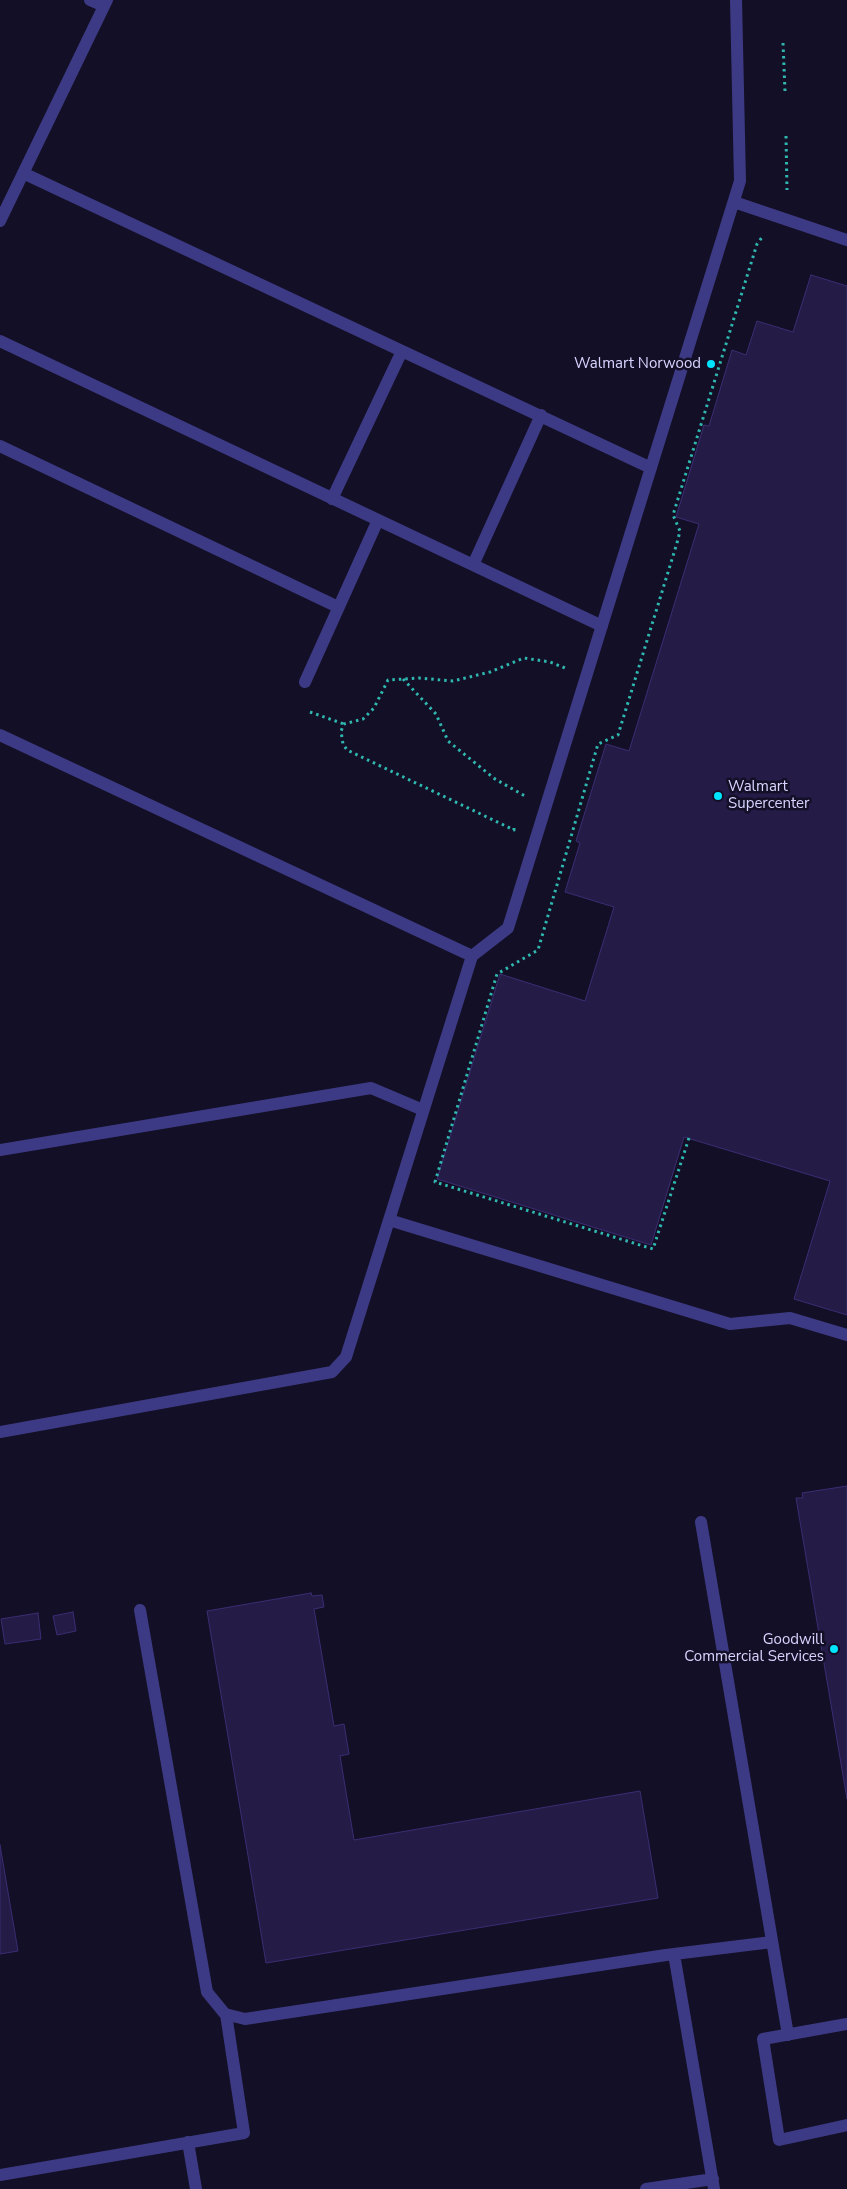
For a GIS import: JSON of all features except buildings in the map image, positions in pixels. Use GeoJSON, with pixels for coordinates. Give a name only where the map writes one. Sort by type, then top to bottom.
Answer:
{"type":"FeatureCollection","features":[{"type":"Feature","properties":{"kind":"lane"},"geometry":{"type":"LineString","coordinates":[[0,221],[105,3],[90,0]]}},
{"type":"Feature","properties":{"kind":"lane"},"geometry":{"type":"LineString","coordinates":[[0,1432],[332,1372],[346,1357],[472,956],[508,928],[734,202],[740,181],[736,0]]}},
{"type":"Feature","properties":{"kind":"lane"},"geometry":{"type":"LineString","coordinates":[[23,173],[652,468]]}},
{"type":"Feature","properties":{"kind":"lane"},"geometry":{"type":"LineString","coordinates":[[734,202],[847,240]]}},
{"type":"Feature","properties":{"kind":"lane"},"geometry":{"type":"LineString","coordinates":[[0,341],[602,626]]}},
{"type":"Feature","properties":{"kind":"lane"},"geometry":{"type":"LineString","coordinates":[[332,499],[402,351]]}},
{"type":"Feature","properties":{"kind":"lane"},"geometry":{"type":"LineString","coordinates":[[473,565],[541,415]]}},
{"type":"Feature","properties":{"kind":"lane"},"geometry":{"type":"LineString","coordinates":[[0,446],[338,608]]}},
{"type":"Feature","properties":{"kind":"lane"},"geometry":{"type":"LineString","coordinates":[[305,682],[378,520]]}},
{"type":"Feature","properties":{"kind":"lane"},"geometry":{"type":"LineString","coordinates":[[0,734],[472,956]]}},
{"type":"Feature","properties":{"kind":"lane"},"geometry":{"type":"LineString","coordinates":[[0,1150],[371,1088],[424,1110]]}},
{"type":"Feature","properties":{"kind":"lane"},"geometry":{"type":"LineString","coordinates":[[389,1220],[730,1324],[790,1318],[847,1335]]}},
{"type":"Feature","properties":{"kind":"lane"},"geometry":{"type":"LineString","coordinates":[[701,1522],[788,2035]]}},
{"type":"Feature","properties":{"kind":"lane"},"geometry":{"type":"LineString","coordinates":[[0,2175],[244,2133],[226,2014],[207,1992],[140,1610]]}},
{"type":"Feature","properties":{"kind":"lane"},"geometry":{"type":"LineString","coordinates":[[226,2014],[245,2018],[674,1954],[772,1942]]}},
{"type":"Feature","properties":{"kind":"lane"},"geometry":{"type":"LineString","coordinates":[[646,2189],[714,2184],[674,1954]]}},
{"type":"Feature","properties":{"kind":"lane"},"geometry":{"type":"LineString","coordinates":[[847,2024],[763,2040],[779,2140],[847,2125]]}},
{"type":"Feature","properties":{"kind":"lane"},"geometry":{"type":"LineString","coordinates":[[188,2142],[196,2189]]}},
{"type":"Feature","properties":{"kind":"path"},"geometry":{"type":"LineString","coordinates":[[783,43],[785,91]]}},
{"type":"Feature","properties":{"kind":"path"},"geometry":{"type":"LineString","coordinates":[[786,136],[787,190]]}},
{"type":"Feature","properties":{"kind":"path"},"geometry":{"type":"LineString","coordinates":[[689,1138],[653,1249],[435,1182],[497,974],[538,950],[598,744],[618,735],[677,544],[680,531],[673,515],[756,244],[762,236],[770,235]]}},
{"type":"Feature","properties":{"kind":"path"},"geometry":{"type":"LineString","coordinates":[[310,712],[344,724],[363,719],[374,708],[388,680],[419,678],[453,682],[490,672],[524,658],[550,662],[572,671]]}},
{"type":"Feature","properties":{"kind":"path"},"geometry":{"type":"LineString","coordinates":[[403,679],[436,714],[448,741],[495,779],[525,796],[523,800]]}},
{"type":"Feature","properties":{"kind":"path"},"geometry":{"type":"LineString","coordinates":[[344,724],[342,731],[343,744],[347,750],[514,830],[516,822]]}},
{"type":"Feature","properties":{"kind":"place","name":"Walmart Norwood"},"geometry":{"type":"Point","coordinates":[711,364]}},
{"type":"Feature","properties":{"kind":"place","name":"Walmart Supercenter"},"geometry":{"type":"Point","coordinates":[718,796]}},
{"type":"Feature","properties":{"kind":"place","name":"Goodwill Commercial Services"},"geometry":{"type":"Point","coordinates":[834,1649]}}]}
